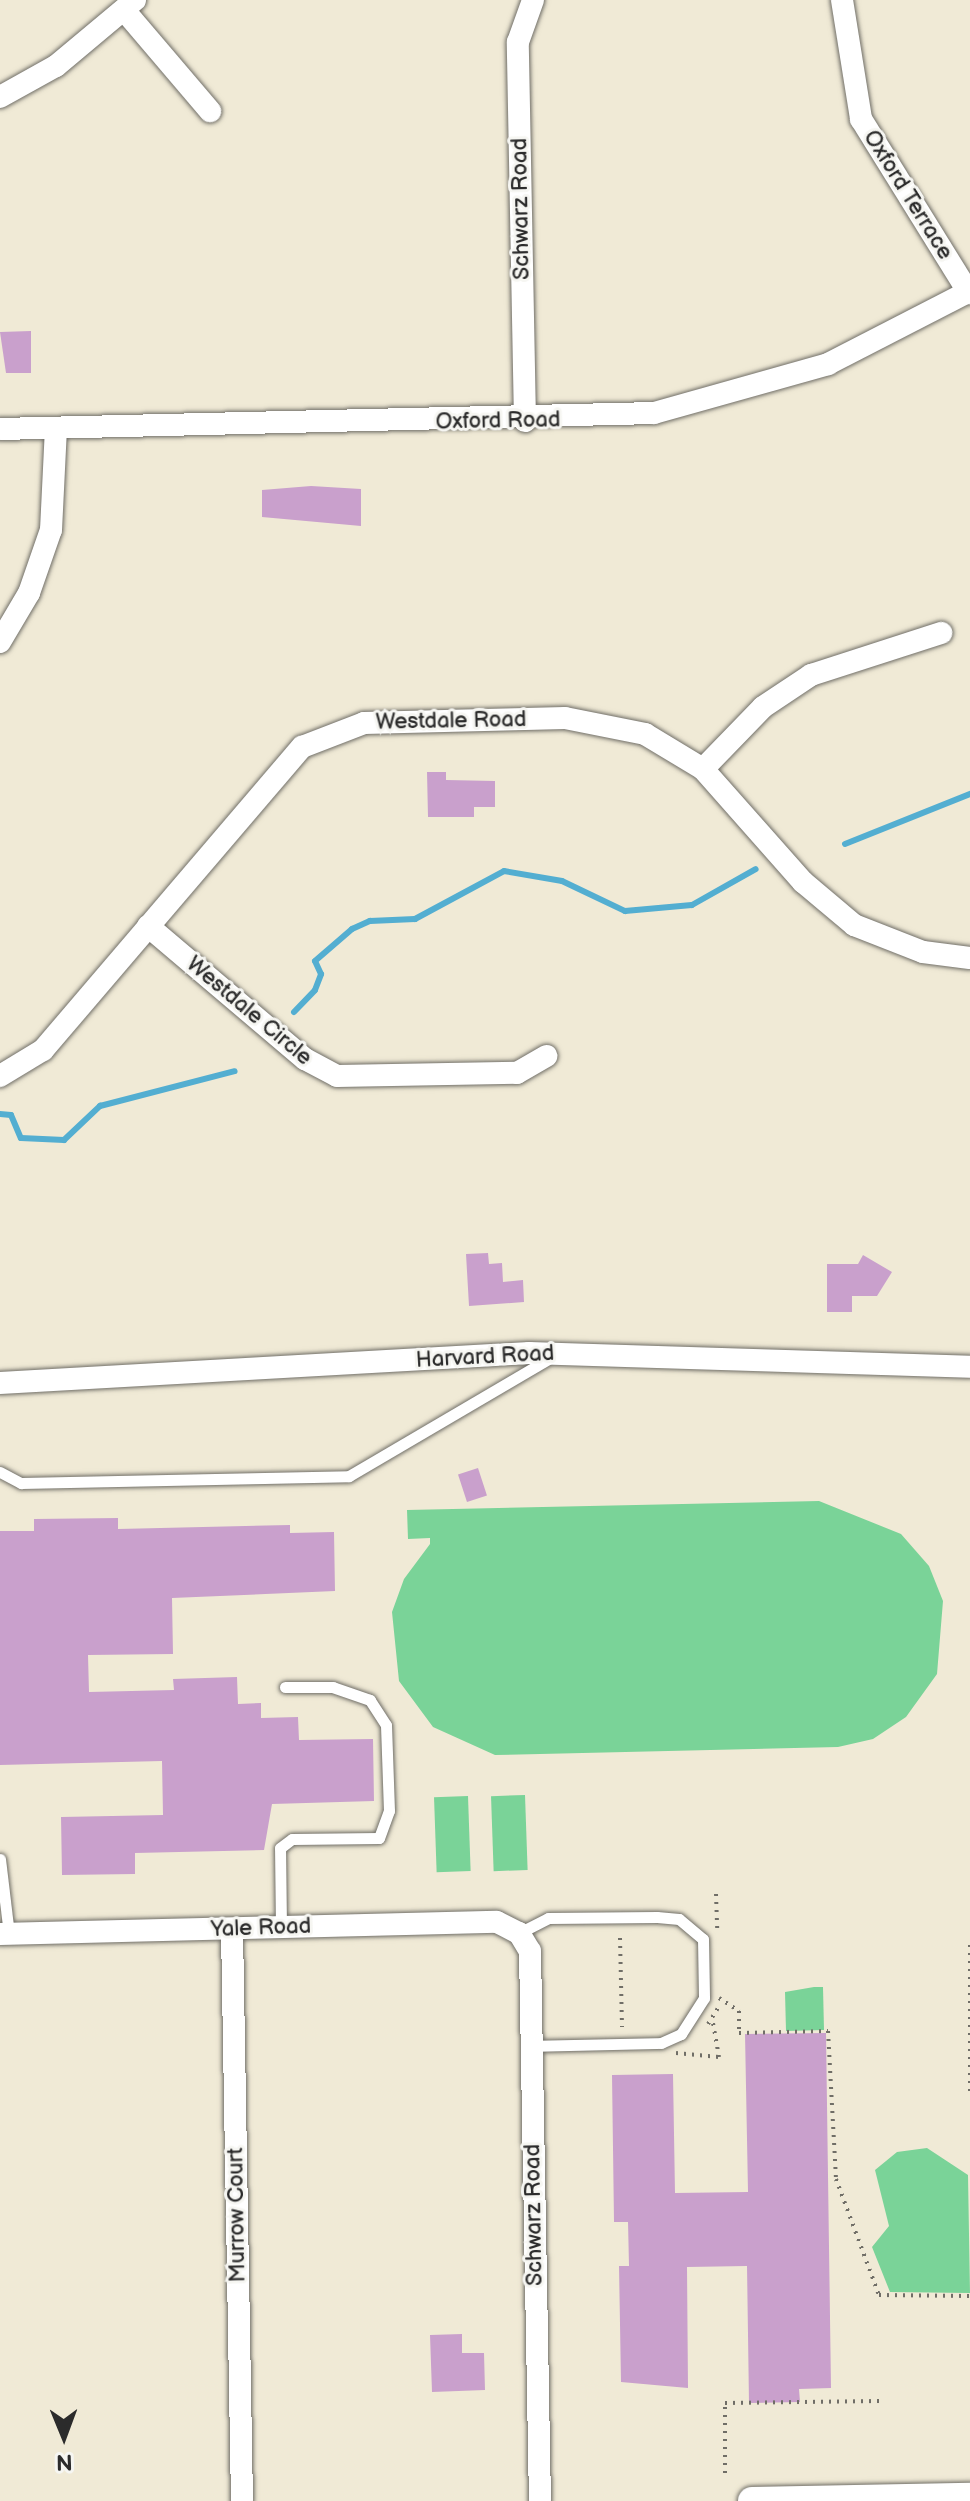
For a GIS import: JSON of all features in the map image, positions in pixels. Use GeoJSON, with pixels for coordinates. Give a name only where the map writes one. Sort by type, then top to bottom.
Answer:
{"type":"FeatureCollection","features":[{"type":"Feature","properties":{"kind":"street","name":"Schwarz Road"},"geometry":{"type":"LineString","coordinates":[[525,421],[518,42],[533,0]]}},
{"type":"Feature","properties":{"kind":"street","name":"Oxford Terrace"},"geometry":{"type":"LineString","coordinates":[[842,0],[861,119],[969,292]]}},
{"type":"Feature","properties":{"kind":"street"},"geometry":{"type":"LineString","coordinates":[[0,97],[56,66],[130,5],[210,111]]}},
{"type":"Feature","properties":{"kind":"street","name":"Oxford Road"},"geometry":{"type":"LineString","coordinates":[[0,429],[525,421],[654,413],[742,393],[877,343],[969,292]]}},
{"type":"Feature","properties":{"kind":"street"},"geometry":{"type":"LineString","coordinates":[[0,642],[29,593],[51,530],[56,428]]}},
{"type":"Feature","properties":{"kind":"street"},"geometry":{"type":"LineString","coordinates":[[703,769],[763,707],[811,675],[941,633]]}},
{"type":"Feature","properties":{"kind":"street","name":"Westdale Road"},"geometry":{"type":"LineString","coordinates":[[0,1076],[43,1050],[302,747],[339,727],[593,719],[645,734],[703,769],[830,908],[890,942],[970,958]]}},
{"type":"Feature","properties":{"kind":"street","name":"Westdale Circle"},"geometry":{"type":"LineString","coordinates":[[148,926],[305,1059],[337,1076],[517,1073],[547,1056]]}},
{"type":"Feature","properties":{"kind":"street","name":"Harvard Road"},"geometry":{"type":"LineString","coordinates":[[0,1383],[560,1353],[970,1367]]}},
{"type":"Feature","properties":{"kind":"street","name":"Yale Road"},"geometry":{"type":"LineString","coordinates":[[4,1934],[497,1922],[519,1933]]}},
{"type":"Feature","properties":{"kind":"street","name":"Murrow Court"},"geometry":{"type":"LineString","coordinates":[[232,1929],[242,2501]]}},
{"type":"Feature","properties":{"kind":"street","name":"Schwarz Road"},"geometry":{"type":"LineString","coordinates":[[519,1933],[530,1951],[540,2501]]}},
{"type":"Feature","properties":{"kind":"street"},"geometry":{"type":"LineString","coordinates":[[752,2501],[970,2497]]}},
{"type":"Feature","properties":{"kind":"lane"},"geometry":{"type":"LineString","coordinates":[[0,1472],[21,1483],[349,1476],[560,1353]]}},
{"type":"Feature","properties":{"kind":"lane"},"geometry":{"type":"LineString","coordinates":[[281,1927],[280,1848],[292,1839],[379,1838],[389,1811],[386,1725],[370,1700],[333,1687],[285,1687]]}},
{"type":"Feature","properties":{"kind":"lane"},"geometry":{"type":"LineString","coordinates":[[0,1859],[4,1934]]}},
{"type":"Feature","properties":{"kind":"lane"},"geometry":{"type":"LineString","coordinates":[[519,1933],[548,1918],[657,1917],[679,1919],[703,1939],[704,1998],[681,2034],[661,2043],[532,2046]]}},
{"type":"Feature","properties":{"kind":"path"},"geometry":{"type":"LineString","coordinates":[[716,1894],[717,1939]]}},
{"type":"Feature","properties":{"kind":"path"},"geometry":{"type":"LineString","coordinates":[[620,1938],[622,2034]]}},
{"type":"Feature","properties":{"kind":"path"},"geometry":{"type":"LineString","coordinates":[[970,1945],[970,2091]]}},
{"type":"Feature","properties":{"kind":"path"},"geometry":{"type":"LineString","coordinates":[[697,2035],[712,2019],[719,1998],[719,1983]]}},
{"type":"Feature","properties":{"kind":"path"},"geometry":{"type":"LineString","coordinates":[[719,1998],[739,2011],[739,2033],[828,2031],[836,2179],[879,2295],[970,2296]]}},
{"type":"Feature","properties":{"kind":"path"},"geometry":{"type":"LineString","coordinates":[[676,2053],[719,2057],[712,2019]]}},
{"type":"Feature","properties":{"kind":"path"},"geometry":{"type":"LineString","coordinates":[[664,2057],[690,2044]]}},
{"type":"Feature","properties":{"kind":"path"},"geometry":{"type":"LineString","coordinates":[[725,2473],[725,2403],[880,2401]]}},
{"type":"Feature","properties":{"kind":"green space"},"geometry":{"type":"Polygon","coordinates":[[[819,1501],[901,1534],[929,1566],[943,1601],[937,1674],[906,1717],[873,1739],[838,1747],[495,1755],[433,1727],[399,1681],[392,1612],[404,1579],[430,1544],[430,1538],[408,1539],[407,1510],[819,1501]]]}},
{"type":"Feature","properties":{"kind":"green space"},"geometry":{"type":"Polygon","coordinates":[[[525,1795],[528,1870],[494,1871],[491,1796],[525,1795]]]}},
{"type":"Feature","properties":{"kind":"green space"},"geometry":{"type":"Polygon","coordinates":[[[468,1796],[471,1871],[437,1872],[434,1797],[468,1796]]]}},
{"type":"Feature","properties":{"kind":"green space"},"geometry":{"type":"Polygon","coordinates":[[[823,1987],[824,2030],[786,2031],[785,1992],[823,1987]]]}},
{"type":"Feature","properties":{"kind":"green space"},"geometry":{"type":"Polygon","coordinates":[[[927,2148],[968,2175],[970,2293],[890,2292],[872,2247],[889,2226],[875,2170],[897,2152],[927,2148]]]}},
{"type":"Feature","properties":{"kind":"building"},"geometry":{"type":"Polygon","coordinates":[[[31,331],[31,373],[6,373],[0,332],[31,331]]]}},
{"type":"Feature","properties":{"kind":"building"},"geometry":{"type":"Polygon","coordinates":[[[311,486],[361,489],[361,526],[262,517],[262,490],[311,486]]]}},
{"type":"Feature","properties":{"kind":"building"},"geometry":{"type":"Polygon","coordinates":[[[427,772],[446,772],[446,780],[495,781],[495,807],[474,807],[474,817],[428,817],[427,772]]]}},
{"type":"Feature","properties":{"kind":"building"},"geometry":{"type":"Polygon","coordinates":[[[488,1253],[489,1264],[502,1263],[503,1282],[523,1280],[524,1302],[469,1306],[466,1254],[488,1253]]]}},
{"type":"Feature","properties":{"kind":"building"},"geometry":{"type":"Polygon","coordinates":[[[863,1255],[892,1272],[877,1296],[852,1296],[852,1312],[827,1312],[827,1264],[858,1264],[863,1255]]]}},
{"type":"Feature","properties":{"kind":"building"},"geometry":{"type":"Polygon","coordinates":[[[478,1468],[487,1496],[467,1502],[458,1474],[478,1468]]]}},
{"type":"Feature","properties":{"kind":"building"},"geometry":{"type":"Polygon","coordinates":[[[118,1518],[118,1529],[290,1525],[290,1533],[334,1532],[335,1591],[172,1598],[173,1654],[88,1655],[89,1692],[174,1690],[173,1679],[237,1677],[238,1704],[261,1703],[261,1718],[298,1717],[299,1740],[373,1739],[374,1801],[272,1804],[264,1850],[135,1853],[135,1874],[62,1875],[61,1817],[163,1815],[162,1761],[0,1765],[0,1531],[34,1531],[34,1519],[118,1518]]]}},
{"type":"Feature","properties":{"kind":"building"},"geometry":{"type":"Polygon","coordinates":[[[826,2033],[831,2388],[799,2389],[800,2402],[749,2403],[747,2266],[687,2267],[688,2388],[621,2382],[619,2266],[629,2266],[628,2222],[614,2222],[612,2075],[673,2074],[675,2193],[748,2192],[745,2034],[826,2033]]]}},
{"type":"Feature","properties":{"kind":"building"},"geometry":{"type":"Polygon","coordinates":[[[462,2334],[462,2353],[484,2353],[485,2390],[432,2392],[430,2335],[462,2334]]]}},
{"type":"Feature","properties":{"kind":"waterway"},"geometry":{"type":"LineString","coordinates":[[845,844],[970,794]]}},
{"type":"Feature","properties":{"kind":"waterway"},"geometry":{"type":"LineString","coordinates":[[294,1012],[315,990],[321,974],[315,961],[352,929],[370,921],[415,919],[504,871],[562,881],[625,911],[692,905],[756,869]]}},
{"type":"Feature","properties":{"kind":"waterway"},"geometry":{"type":"LineString","coordinates":[[0,1114],[11,1115],[21,1138],[64,1140],[100,1106],[235,1071]]}}]}
